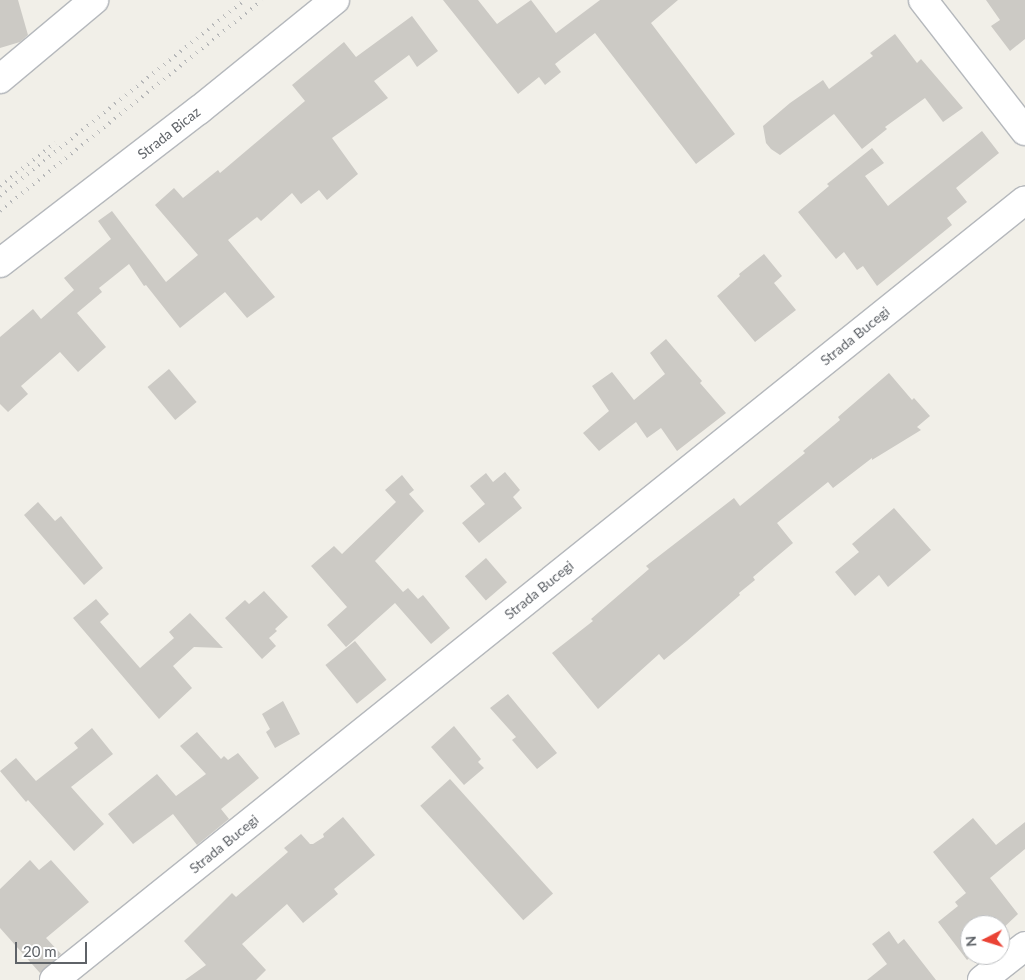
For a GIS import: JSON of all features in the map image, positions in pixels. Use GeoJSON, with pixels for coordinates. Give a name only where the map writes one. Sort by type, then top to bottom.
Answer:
{"type":"FeatureCollection","features":[{"type":"Feature","properties":{"kind":"street"},"geometry":{"type":"LineString","coordinates":[[0,79],[94,0]]}},
{"type":"Feature","properties":{"kind":"street","name":"Strada Bicaz"},"geometry":{"type":"LineString","coordinates":[[0,263],[198,110],[335,0]]}},
{"type":"Feature","properties":{"kind":"street"},"geometry":{"type":"LineString","coordinates":[[923,0],[1025,131]]}},
{"type":"Feature","properties":{"kind":"street","name":"Strada Bucegi"},"geometry":{"type":"LineString","coordinates":[[54,980],[1025,200]]}},
{"type":"Feature","properties":{"kind":"street"},"geometry":{"type":"LineString","coordinates":[[982,980],[1025,946]]}},
{"type":"Feature","properties":{"kind":"building"},"geometry":{"type":"Polygon","coordinates":[[[0,0],[18,0],[28,35],[20,42],[0,48],[0,0]]]}},
{"type":"Feature","properties":{"kind":"building"},"geometry":{"type":"Polygon","coordinates":[[[443,0],[478,0],[497,24],[531,0],[556,33],[600,0],[678,0],[651,23],[735,134],[696,164],[595,33],[555,64],[561,72],[545,85],[539,77],[518,94],[443,0]]]}},
{"type":"Feature","properties":{"kind":"building"},"geometry":{"type":"Polygon","coordinates":[[[986,0],[1025,0],[1025,39],[1010,51],[991,26],[1000,20],[986,0]]]}},
{"type":"Feature","properties":{"kind":"building"},"geometry":{"type":"Polygon","coordinates":[[[412,16],[438,51],[417,67],[409,55],[374,81],[388,98],[332,138],[358,174],[327,200],[319,190],[301,204],[292,193],[261,221],[257,217],[228,240],[275,297],[247,318],[225,292],[180,328],[146,285],[144,286],[129,264],[99,288],[102,292],[77,313],[106,347],[78,372],[60,352],[21,386],[28,394],[8,412],[0,404],[0,337],[33,309],[41,319],[74,290],[64,278],[111,239],[98,221],[112,211],[166,282],[198,255],[155,205],[174,188],[183,198],[218,170],[220,173],[305,101],[292,85],[344,42],[356,57],[412,16]]]}},
{"type":"Feature","properties":{"kind":"building"},"geometry":{"type":"Polygon","coordinates":[[[895,34],[917,63],[921,59],[963,108],[943,122],[925,98],[885,127],[887,129],[862,149],[834,114],[780,155],[771,149],[766,143],[763,126],[790,103],[823,80],[829,89],[873,56],[870,53],[895,34]]]}},
{"type":"Feature","properties":{"kind":"building"},"geometry":{"type":"Polygon","coordinates":[[[982,131],[999,153],[956,188],[967,202],[947,218],[952,225],[877,286],[863,266],[857,270],[844,252],[836,259],[798,212],[829,186],[827,184],[872,148],[884,163],[865,176],[888,206],[982,131]]]}},
{"type":"Feature","properties":{"kind":"building"},"geometry":{"type":"Polygon","coordinates":[[[764,254],[782,276],[774,283],[796,310],[755,342],[717,296],[740,276],[739,274],[764,254]]]}},
{"type":"Feature","properties":{"kind":"building"},"geometry":{"type":"Polygon","coordinates":[[[666,339],[702,381],[700,383],[726,413],[677,451],[661,428],[647,438],[636,422],[599,451],[583,433],[609,411],[592,386],[612,372],[634,400],[665,374],[650,353],[666,339]]]}},
{"type":"Feature","properties":{"kind":"building"},"geometry":{"type":"Polygon","coordinates":[[[169,369],[197,402],[175,420],[148,387],[169,369]]]}},
{"type":"Feature","properties":{"kind":"building"},"geometry":{"type":"Polygon","coordinates":[[[889,373],[912,400],[914,398],[930,416],[917,427],[921,430],[872,460],[872,458],[833,488],[828,482],[777,523],[793,543],[753,577],[755,580],[739,593],[740,595],[687,641],[664,660],[659,654],[598,709],[552,653],[593,621],[591,619],[649,569],[646,566],[734,498],[740,506],[805,453],[803,451],[840,420],[838,417],[889,373]]]}},
{"type":"Feature","properties":{"kind":"building"},"geometry":{"type":"Polygon","coordinates":[[[505,472],[520,490],[513,497],[522,508],[479,543],[462,523],[485,504],[470,486],[486,473],[493,482],[505,472]]]}},
{"type":"Feature","properties":{"kind":"building"},"geometry":{"type":"Polygon","coordinates":[[[402,475],[414,490],[409,494],[424,511],[375,561],[403,592],[408,588],[418,599],[423,595],[450,628],[431,644],[395,603],[346,647],[327,625],[347,607],[311,566],[334,546],[342,554],[396,502],[385,490],[402,475]]]}},
{"type":"Feature","properties":{"kind":"building"},"geometry":{"type":"Polygon","coordinates":[[[38,502],[55,521],[61,516],[103,568],[84,585],[24,515],[38,502]]]}},
{"type":"Feature","properties":{"kind":"building"},"geometry":{"type":"Polygon","coordinates":[[[894,508],[931,550],[888,587],[879,575],[855,596],[835,572],[859,552],[852,544],[894,508]]]}},
{"type":"Feature","properties":{"kind":"building"},"geometry":{"type":"Polygon","coordinates":[[[486,558],[507,582],[486,601],[465,576],[486,558]]]}},
{"type":"Feature","properties":{"kind":"building"},"geometry":{"type":"Polygon","coordinates":[[[264,591],[288,617],[275,629],[277,631],[269,638],[276,646],[262,659],[225,618],[245,600],[249,604],[264,591]]]}},
{"type":"Feature","properties":{"kind":"building"},"geometry":{"type":"Polygon","coordinates":[[[96,599],[109,614],[100,622],[140,668],[174,638],[169,632],[190,613],[223,648],[194,647],[173,666],[192,688],[159,719],[73,618],[96,599]]]}},
{"type":"Feature","properties":{"kind":"building"},"geometry":{"type":"Polygon","coordinates":[[[355,641],[386,680],[357,704],[325,665],[355,641]]]}},
{"type":"Feature","properties":{"kind":"building"},"geometry":{"type":"Polygon","coordinates":[[[508,694],[557,753],[537,769],[512,740],[516,737],[490,708],[508,694]]]}},
{"type":"Feature","properties":{"kind":"building"},"geometry":{"type":"Polygon","coordinates":[[[283,701],[300,734],[275,748],[266,732],[270,729],[262,714],[283,701]]]}},
{"type":"Feature","properties":{"kind":"building"},"geometry":{"type":"Polygon","coordinates":[[[454,726],[481,759],[478,762],[484,768],[464,785],[431,747],[454,726]]]}},
{"type":"Feature","properties":{"kind":"building"},"geometry":{"type":"Polygon","coordinates":[[[92,728],[113,754],[71,787],[104,824],[74,851],[28,800],[26,802],[0,771],[16,758],[36,781],[78,748],[74,743],[92,728]]]}},
{"type":"Feature","properties":{"kind":"building"},"geometry":{"type":"Polygon","coordinates":[[[197,732],[221,759],[224,756],[228,760],[238,753],[259,778],[221,809],[229,819],[197,845],[173,814],[133,844],[108,814],[157,774],[176,796],[206,774],[180,746],[197,732]]]}},
{"type":"Feature","properties":{"kind":"building"},"geometry":{"type":"Polygon","coordinates":[[[450,779],[553,893],[523,920],[420,806],[450,779]]]}},
{"type":"Feature","properties":{"kind":"building"},"geometry":{"type":"Polygon","coordinates":[[[343,817],[375,855],[334,889],[338,894],[303,923],[287,904],[242,944],[266,970],[256,980],[185,980],[206,965],[184,941],[232,893],[236,897],[288,852],[284,848],[301,834],[310,844],[313,844],[324,837],[323,834],[343,817]]]}},
{"type":"Feature","properties":{"kind":"building"},"geometry":{"type":"Polygon","coordinates":[[[973,818],[996,845],[1025,822],[1025,849],[990,878],[1018,914],[1010,922],[1010,915],[960,915],[960,951],[938,922],[958,906],[955,902],[966,893],[933,852],[973,818]]]}},
{"type":"Feature","properties":{"kind":"building"},"geometry":{"type":"Polygon","coordinates":[[[30,860],[39,870],[51,860],[89,902],[46,938],[61,954],[40,973],[0,928],[0,889],[30,860]]]}},
{"type":"Feature","properties":{"kind":"building"},"geometry":{"type":"Polygon","coordinates":[[[889,931],[898,944],[904,939],[936,980],[867,980],[887,964],[872,944],[889,931]]]}},
{"type":"Feature","properties":{"kind":"railway"},"geometry":{"type":"LineString","coordinates":[[0,196],[245,0]]}},
{"type":"Feature","properties":{"kind":"railway"},"geometry":{"type":"LineString","coordinates":[[0,211],[262,0]]}},
{"type":"Feature","properties":{"kind":"railway"},"geometry":{"type":"LineString","coordinates":[[0,186],[55,143]]}}]}
